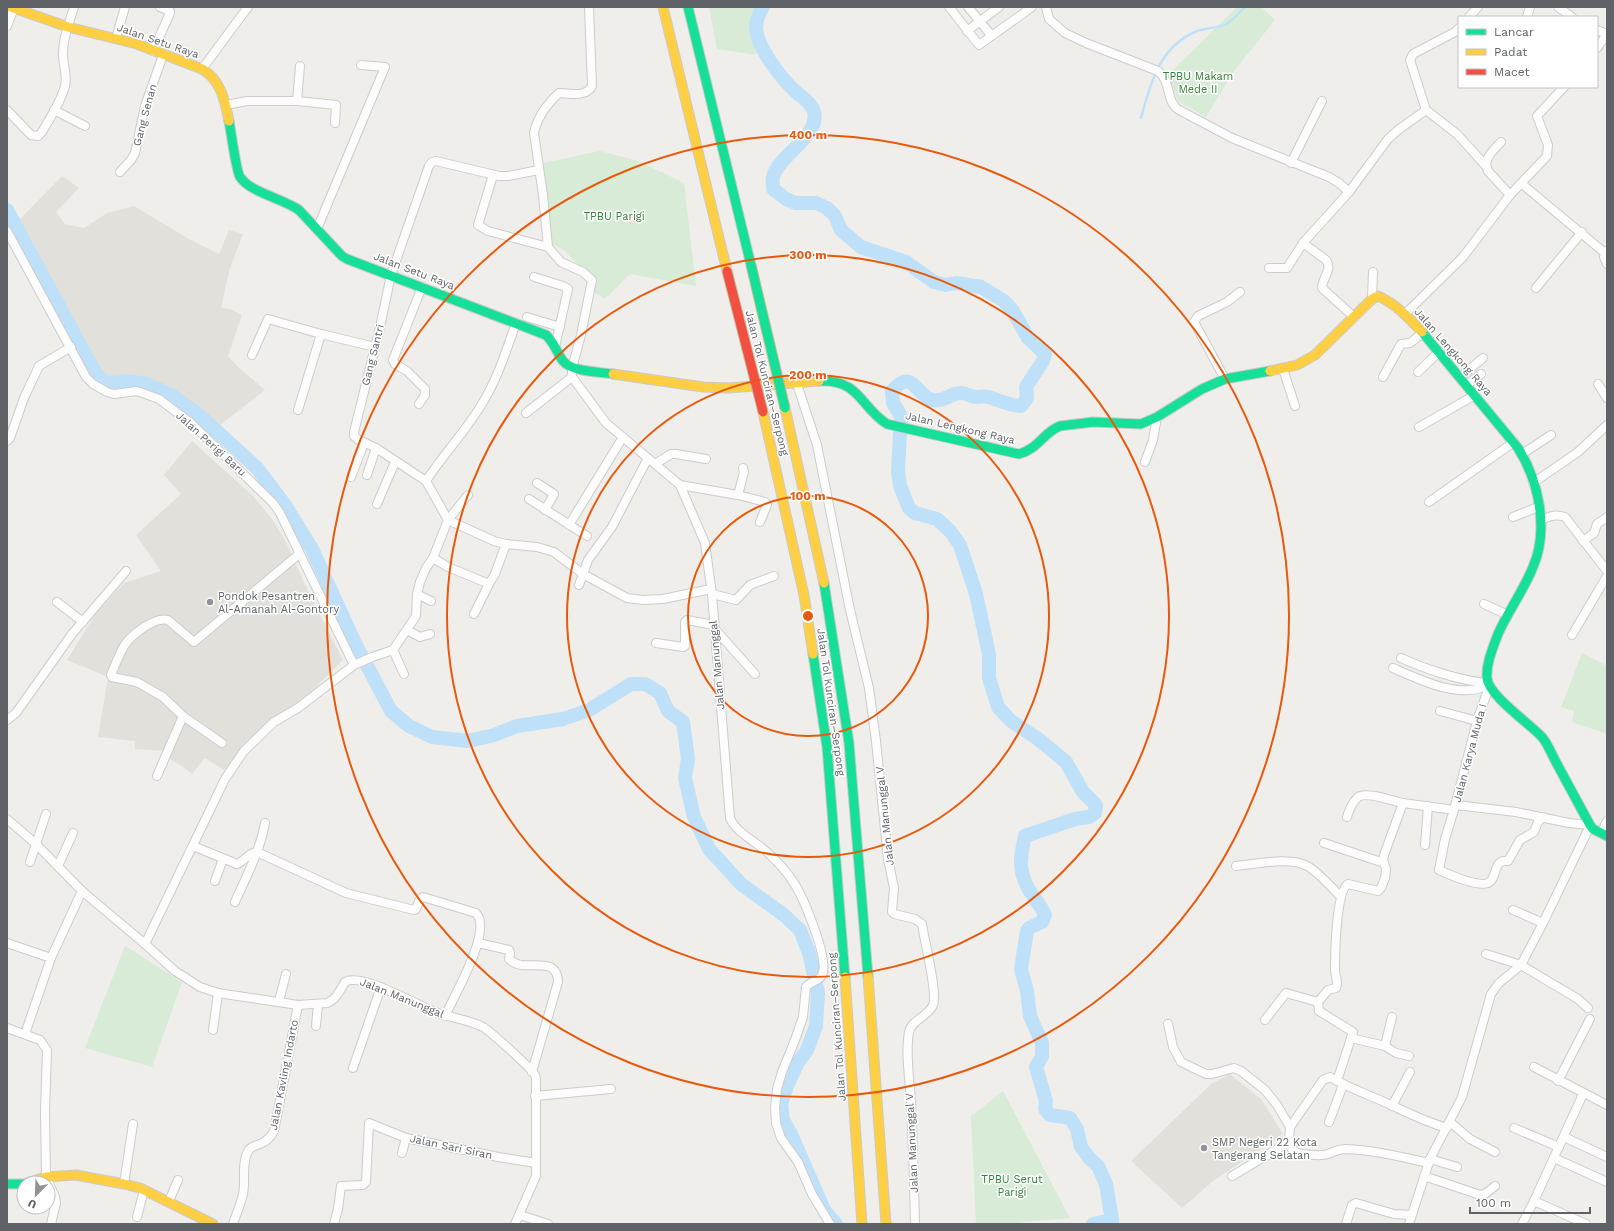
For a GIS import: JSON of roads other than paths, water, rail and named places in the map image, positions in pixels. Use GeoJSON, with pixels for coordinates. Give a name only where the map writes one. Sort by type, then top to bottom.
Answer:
{"type":"FeatureCollection","features":[{"type":"Feature","properties":{"kind":"main road","name":"Jalan Tol Kunciran–Serpong"},"geometry":{"type":"LineString","coordinates":[[663,7],[763,412],[804,595],[827,746],[862,1220]]}},
{"type":"Feature","properties":{"kind":"main road","name":"Jalan Tol Kunciran–Serpong"},"geometry":{"type":"LineString","coordinates":[[688,7],[785,408],[826,592],[849,743],[864,916],[886,1223]]}},
{"type":"Feature","properties":{"kind":"main road","name":"Jalan Setu Raya"},"geometry":{"type":"LineString","coordinates":[[12,8],[68,27],[137,44],[202,69],[218,84],[226,105],[238,171],[247,184],[292,206],[317,229],[342,256],[546,335],[572,373]]}},
{"type":"Feature","properties":{"kind":"main road","name":"Jalan Lengkong Raya"},"geometry":{"type":"LineString","coordinates":[[797,384],[826,381],[841,383],[858,393],[877,417],[887,424],[1019,454],[1030,450],[1055,428],[1065,425],[1093,422],[1132,424],[1148,421],[1202,389],[1225,379],[1283,369],[1297,365],[1315,355],[1372,299],[1378,296],[1384,298],[1405,314],[1423,333],[1514,442],[1522,454],[1533,483],[1541,520],[1540,543],[1536,559],[1494,643],[1489,661],[1488,685]]}},
{"type":"Feature","properties":{"kind":"main road"},"geometry":{"type":"LineString","coordinates":[[572,373],[703,387],[728,388],[797,384]]}},
{"type":"Feature","properties":{"kind":"main road"},"geometry":{"type":"LineString","coordinates":[[1488,685],[1543,738],[1590,826],[1604,835]]}},
{"type":"Feature","properties":{"kind":"main road"},"geometry":{"type":"LineString","coordinates":[[56,1176],[76,1175],[124,1184],[144,1190],[213,1224]]}},
{"type":"Feature","properties":{"kind":"street"},"geometry":{"type":"LineString","coordinates":[[7,110],[34,136],[38,136],[42,132],[62,96],[66,78],[63,53],[74,7]]}},
{"type":"Feature","properties":{"kind":"street"},"geometry":{"type":"LineString","coordinates":[[116,38],[125,7]]}},
{"type":"Feature","properties":{"kind":"street"},"geometry":{"type":"LineString","coordinates":[[153,51],[170,13],[170,11],[160,7]]}},
{"type":"Feature","properties":{"kind":"street"},"geometry":{"type":"LineString","coordinates":[[202,69],[248,7]]}},
{"type":"Feature","properties":{"kind":"street"},"geometry":{"type":"LineString","coordinates":[[548,247],[534,133],[536,125],[546,108],[559,93],[578,94],[590,90],[592,86],[589,7]]}},
{"type":"Feature","properties":{"kind":"street"},"geometry":{"type":"LineString","coordinates":[[949,7],[979,44],[1032,7]]}},
{"type":"Feature","properties":{"kind":"street"},"geometry":{"type":"LineString","coordinates":[[968,7],[980,22],[995,33]]}},
{"type":"Feature","properties":{"kind":"street"},"geometry":{"type":"LineString","coordinates":[[967,31],[999,7]]}},
{"type":"Feature","properties":{"kind":"street"},"geometry":{"type":"LineString","coordinates":[[1046,7],[1049,19],[1065,33],[1086,43],[1156,70],[1164,75],[1173,106],[1232,138],[1329,177],[1349,192]]}},
{"type":"Feature","properties":{"kind":"street"},"geometry":{"type":"LineString","coordinates":[[1470,16],[1478,7]]}},
{"type":"Feature","properties":{"kind":"street"},"geometry":{"type":"LineString","coordinates":[[1558,7],[1571,16]]}},
{"type":"Feature","properties":{"kind":"street"},"geometry":{"type":"LineString","coordinates":[[7,26],[12,8]]}},
{"type":"Feature","properties":{"kind":"street"},"geometry":{"type":"LineString","coordinates":[[987,16],[986,20],[995,33]]}},
{"type":"Feature","properties":{"kind":"street"},"geometry":{"type":"LineString","coordinates":[[1458,29],[1455,32],[1412,54],[1410,56],[1411,66],[1426,110],[1457,134],[1485,165],[1488,172],[1510,195]]}},
{"type":"Feature","properties":{"kind":"street"},"geometry":{"type":"LineString","coordinates":[[1598,47],[1607,34]]}},
{"type":"Feature","properties":{"kind":"street","name":"Gang Senan"},"geometry":{"type":"LineString","coordinates":[[120,172],[135,153],[145,106],[163,55]]}},
{"type":"Feature","properties":{"kind":"street"},"geometry":{"type":"LineString","coordinates":[[317,229],[385,67],[361,65]]}},
{"type":"Feature","properties":{"kind":"street"},"geometry":{"type":"LineString","coordinates":[[297,101],[300,66]]}},
{"type":"Feature","properties":{"kind":"street"},"geometry":{"type":"LineString","coordinates":[[1405,314],[1462,257],[1510,195],[1547,156],[1548,145],[1536,116],[1560,88]]}},
{"type":"Feature","properties":{"kind":"street"},"geometry":{"type":"LineString","coordinates":[[226,105],[246,101],[297,101],[336,105],[335,123]]}},
{"type":"Feature","properties":{"kind":"street"},"geometry":{"type":"LineString","coordinates":[[1291,163],[1322,101]]}},
{"type":"Feature","properties":{"kind":"street"},"geometry":{"type":"LineString","coordinates":[[54,110],[85,126]]}},
{"type":"Feature","properties":{"kind":"street"},"geometry":{"type":"LineString","coordinates":[[1269,268],[1287,268],[1303,243],[1349,192],[1388,139],[1426,110]]}},
{"type":"Feature","properties":{"kind":"street"},"geometry":{"type":"LineString","coordinates":[[1485,165],[1486,159],[1501,142]]}},
{"type":"Feature","properties":{"kind":"street","name":"Gang Santri"},"geometry":{"type":"LineString","coordinates":[[364,442],[354,436],[392,275],[430,164],[436,161],[493,175],[508,176],[539,170]]}},
{"type":"Feature","properties":{"kind":"street"},"geometry":{"type":"LineString","coordinates":[[493,175],[478,225],[488,231],[548,247],[561,262],[583,272],[592,280],[572,373],[526,413]]}},
{"type":"Feature","properties":{"kind":"street"},"geometry":{"type":"LineString","coordinates":[[1522,184],[1606,252],[1604,260],[1607,264]]}},
{"type":"Feature","properties":{"kind":"street","name":"Jalan Perigi Baru"},"geometry":{"type":"LineString","coordinates":[[7,232],[86,377],[102,390],[114,394],[138,391],[159,399],[192,424],[273,502],[357,663]]}},
{"type":"Feature","properties":{"kind":"street"},"geometry":{"type":"LineString","coordinates":[[1536,288],[1582,232]]}},
{"type":"Feature","properties":{"kind":"street"},"geometry":{"type":"LineString","coordinates":[[1303,243],[1326,260],[1329,265],[1322,288],[1354,317]]}},
{"type":"Feature","properties":{"kind":"street"},"geometry":{"type":"LineString","coordinates":[[1372,299],[1373,272]]}},
{"type":"Feature","properties":{"kind":"street"},"geometry":{"type":"LineString","coordinates":[[534,277],[568,289],[555,347]]}},
{"type":"Feature","properties":{"kind":"street"},"geometry":{"type":"LineString","coordinates":[[419,404],[425,395],[425,389],[407,371],[396,364],[393,360],[422,287]]}},
{"type":"Feature","properties":{"kind":"street"},"geometry":{"type":"LineString","coordinates":[[1225,379],[1194,322],[1198,316],[1227,302],[1240,292]]}},
{"type":"Feature","properties":{"kind":"street"},"geometry":{"type":"LineString","coordinates":[[527,317],[560,327]]}},
{"type":"Feature","properties":{"kind":"street"},"geometry":{"type":"LineString","coordinates":[[252,355],[268,319],[375,347]]}},
{"type":"Feature","properties":{"kind":"street"},"geometry":{"type":"LineString","coordinates":[[426,481],[440,460],[467,428],[481,406],[492,385],[516,323]]}},
{"type":"Feature","properties":{"kind":"street"},"geometry":{"type":"LineString","coordinates":[[1383,377],[1400,344],[1410,343],[1423,333]]}},
{"type":"Feature","properties":{"kind":"street"},"geometry":{"type":"LineString","coordinates":[[298,410],[321,334]]}},
{"type":"Feature","properties":{"kind":"street"},"geometry":{"type":"LineString","coordinates":[[7,441],[10,438],[24,398],[39,366],[70,347]]}},
{"type":"Feature","properties":{"kind":"street"},"geometry":{"type":"LineString","coordinates":[[1418,372],[1439,352]]}},
{"type":"Feature","properties":{"kind":"street"},"geometry":{"type":"LineString","coordinates":[[1460,378],[1484,358]]}},
{"type":"Feature","properties":{"kind":"street"},"geometry":{"type":"LineString","coordinates":[[1283,369],[1295,406]]}},
{"type":"Feature","properties":{"kind":"street","name":"Jalan Manunggal"},"geometry":{"type":"LineString","coordinates":[[572,373],[606,422],[680,485],[704,543],[711,592],[730,818],[735,826],[767,852],[789,874],[796,885],[814,927],[819,943],[824,970],[820,979],[808,984],[804,991],[803,1017],[782,1072],[777,1089],[775,1108],[776,1123],[781,1138],[798,1162],[812,1194],[830,1224]]}},
{"type":"Feature","properties":{"kind":"street"},"geometry":{"type":"LineString","coordinates":[[1467,385],[1481,374]]}},
{"type":"Feature","properties":{"kind":"street","name":"Jalan Manunggal V"},"geometry":{"type":"LineString","coordinates":[[797,384],[817,445],[850,610],[869,688],[888,859],[894,888],[892,912],[894,914],[915,919],[922,924],[934,988],[933,1005],[928,1012],[913,1024],[909,1032],[908,1066],[915,1224]]}},
{"type":"Feature","properties":{"kind":"street"},"geometry":{"type":"LineString","coordinates":[[1598,384],[1607,398]]}},
{"type":"Feature","properties":{"kind":"street"},"geometry":{"type":"LineString","coordinates":[[1419,427],[1475,395]]}},
{"type":"Feature","properties":{"kind":"street"},"geometry":{"type":"LineString","coordinates":[[1145,462],[1153,440],[1157,417]]}},
{"type":"Feature","properties":{"kind":"street"},"geometry":{"type":"LineString","coordinates":[[1533,483],[1542,475],[1557,467],[1578,452],[1607,425]]}},
{"type":"Feature","properties":{"kind":"street"},"geometry":{"type":"LineString","coordinates":[[1522,454],[1551,434]]}},
{"type":"Feature","properties":{"kind":"street"},"geometry":{"type":"LineString","coordinates":[[569,525],[623,437]]}},
{"type":"Feature","properties":{"kind":"street"},"geometry":{"type":"LineString","coordinates":[[351,477],[364,442],[376,448],[395,462],[426,481],[448,520],[494,541],[506,544],[537,546],[554,552],[583,574],[627,598],[643,600],[662,599],[711,592],[736,600],[750,585],[774,576]]}},
{"type":"Feature","properties":{"kind":"street"},"geometry":{"type":"LineString","coordinates":[[1430,502],[1514,442]]}},
{"type":"Feature","properties":{"kind":"street"},"geometry":{"type":"LineString","coordinates":[[367,475],[376,448]]}},
{"type":"Feature","properties":{"kind":"street"},"geometry":{"type":"LineString","coordinates":[[655,464],[671,454],[706,459]]}},
{"type":"Feature","properties":{"kind":"street"},"geometry":{"type":"LineString","coordinates":[[579,585],[588,560],[612,527],[648,458]]}},
{"type":"Feature","properties":{"kind":"street"},"geometry":{"type":"LineString","coordinates":[[377,504],[395,462]]}},
{"type":"Feature","properties":{"kind":"street"},"geometry":{"type":"LineString","coordinates":[[738,495],[744,472],[743,468]]}},
{"type":"Feature","properties":{"kind":"street"},"geometry":{"type":"LineString","coordinates":[[1529,470],[1542,475]]}},
{"type":"Feature","properties":{"kind":"street"},"geometry":{"type":"LineString","coordinates":[[537,483],[554,494],[545,510]]}},
{"type":"Feature","properties":{"kind":"street"},"geometry":{"type":"LineString","coordinates":[[680,485],[738,495],[766,503],[766,508],[760,522]]}},
{"type":"Feature","properties":{"kind":"street"},"geometry":{"type":"LineString","coordinates":[[146,944],[225,779],[244,751],[274,722],[298,708],[357,663],[393,650],[416,616],[417,594],[426,568],[433,558],[448,520],[468,495]]}},
{"type":"Feature","properties":{"kind":"street"},"geometry":{"type":"LineString","coordinates":[[529,499],[587,536]]}},
{"type":"Feature","properties":{"kind":"street"},"geometry":{"type":"LineString","coordinates":[[1513,517],[1538,507]]}},
{"type":"Feature","properties":{"kind":"street"},"geometry":{"type":"LineString","coordinates":[[1541,520],[1552,515],[1565,517],[1607,570]]}},
{"type":"Feature","properties":{"kind":"street"},"geometry":{"type":"LineString","coordinates":[[1583,541],[1594,534],[1597,524],[1607,516]]}},
{"type":"Feature","properties":{"kind":"street"},"geometry":{"type":"LineString","coordinates":[[474,614],[495,574],[506,544]]}},
{"type":"Feature","properties":{"kind":"street"},"geometry":{"type":"LineString","coordinates":[[222,743],[183,716],[163,697],[137,682],[112,677],[111,675],[129,639],[151,622],[163,618],[168,620],[194,642],[299,554]]}},
{"type":"Feature","properties":{"kind":"street"},"geometry":{"type":"LineString","coordinates":[[433,558],[448,567],[489,584]]}},
{"type":"Feature","properties":{"kind":"street"},"geometry":{"type":"LineString","coordinates":[[7,720],[16,713],[72,634],[126,571]]}},
{"type":"Feature","properties":{"kind":"street"},"geometry":{"type":"LineString","coordinates":[[1572,635],[1607,576]]}},
{"type":"Feature","properties":{"kind":"street"},"geometry":{"type":"LineString","coordinates":[[417,594],[431,602]]}},
{"type":"Feature","properties":{"kind":"street"},"geometry":{"type":"LineString","coordinates":[[57,602],[83,622]]}},
{"type":"Feature","properties":{"kind":"street"},"geometry":{"type":"LineString","coordinates":[[1484,604],[1508,615]]}},
{"type":"Feature","properties":{"kind":"street"},"geometry":{"type":"LineString","coordinates":[[656,643],[683,648],[686,646],[687,620],[714,626],[755,674]]}},
{"type":"Feature","properties":{"kind":"street"},"geometry":{"type":"LineString","coordinates":[[407,630],[420,637],[430,634]]}},
{"type":"Feature","properties":{"kind":"street"},"geometry":{"type":"LineString","coordinates":[[393,650],[404,674]]}},
{"type":"Feature","properties":{"kind":"street"},"geometry":{"type":"LineString","coordinates":[[1401,658],[1433,670],[1488,685]]}},
{"type":"Feature","properties":{"kind":"street"},"geometry":{"type":"LineString","coordinates":[[1393,668],[1412,676],[1461,691],[1474,690],[1488,685]]}},
{"type":"Feature","properties":{"kind":"street","name":"Jalan Karya Muda I"},"geometry":{"type":"LineString","coordinates":[[1346,816],[1357,798],[1369,795],[1403,804],[1455,807],[1488,685]]}},
{"type":"Feature","properties":{"kind":"street"},"geometry":{"type":"LineString","coordinates":[[1440,711],[1478,721]]}},
{"type":"Feature","properties":{"kind":"street"},"geometry":{"type":"LineString","coordinates":[[157,776],[183,716]]}},
{"type":"Feature","properties":{"kind":"street"},"geometry":{"type":"LineString","coordinates":[[1329,1122],[1353,1030],[1320,1012],[1318,1008],[1318,1002],[1328,990],[1336,988],[1337,985],[1335,971],[1341,897],[1345,886],[1348,884],[1373,891],[1380,890],[1386,872],[1384,855],[1403,804]]}},
{"type":"Feature","properties":{"kind":"street"},"geometry":{"type":"LineString","coordinates":[[1425,845],[1428,806]]}},
{"type":"Feature","properties":{"kind":"street"},"geometry":{"type":"LineString","coordinates":[[1409,1224],[1430,1161],[1462,1097],[1491,994],[1499,983],[1521,965],[1590,826],[1569,823],[1543,817],[1516,812],[1455,807],[1445,839],[1439,870],[1478,883],[1491,882],[1500,863],[1503,861],[1508,862],[1520,840],[1534,832],[1538,822],[1543,817]]}},
{"type":"Feature","properties":{"kind":"street"},"geometry":{"type":"LineString","coordinates":[[30,862],[46,814]]}},
{"type":"Feature","properties":{"kind":"street","name":"Jalan Manunggal"},"geometry":{"type":"LineString","coordinates":[[7,819],[36,844],[82,891],[184,977],[200,987],[218,993],[298,1005],[318,1004],[332,1002],[345,982],[353,979],[381,988],[445,1016],[481,1026],[490,1032],[532,1072]]}},
{"type":"Feature","properties":{"kind":"street"},"geometry":{"type":"LineString","coordinates":[[1604,835],[1607,821]]}},
{"type":"Feature","properties":{"kind":"street"},"geometry":{"type":"LineString","coordinates":[[235,902],[257,852],[263,836],[265,823]]}},
{"type":"Feature","properties":{"kind":"street"},"geometry":{"type":"LineString","coordinates":[[58,866],[73,833]]}},
{"type":"Feature","properties":{"kind":"street"},"geometry":{"type":"LineString","coordinates":[[1324,843],[1384,863]]}},
{"type":"Feature","properties":{"kind":"street"},"geometry":{"type":"LineString","coordinates":[[192,846],[238,864],[251,853],[257,852],[346,893],[414,910],[416,909],[420,899],[423,897],[474,912],[481,920],[478,943],[445,1016]]}},
{"type":"Feature","properties":{"kind":"street"},"geometry":{"type":"LineString","coordinates":[[215,881],[222,858]]}},
{"type":"Feature","properties":{"kind":"street"},"geometry":{"type":"LineString","coordinates":[[1236,866],[1291,861],[1302,864],[1314,871],[1341,897]]}},
{"type":"Feature","properties":{"kind":"street"},"geometry":{"type":"LineString","coordinates":[[25,1034],[51,958],[82,891]]}},
{"type":"Feature","properties":{"kind":"street"},"geometry":{"type":"LineString","coordinates":[[1513,910],[1543,923]]}},
{"type":"Feature","properties":{"kind":"street"},"geometry":{"type":"LineString","coordinates":[[7,943],[51,958]]}},
{"type":"Feature","properties":{"kind":"street"},"geometry":{"type":"LineString","coordinates":[[478,943],[509,950],[509,959],[512,962],[521,965],[535,964],[545,966],[556,971],[558,976],[558,982],[532,1072],[535,1075],[536,1081],[536,1176],[518,1221],[548,1224]]}},
{"type":"Feature","properties":{"kind":"street"},"geometry":{"type":"LineString","coordinates":[[1486,954],[1521,965],[1578,999],[1588,1008]]}},
{"type":"Feature","properties":{"kind":"street"},"geometry":{"type":"LineString","coordinates":[[279,1001],[286,974]]}},
{"type":"Feature","properties":{"kind":"street"},"geometry":{"type":"LineString","coordinates":[[353,1068],[381,988]]}},
{"type":"Feature","properties":{"kind":"street"},"geometry":{"type":"LineString","coordinates":[[213,1030],[218,993]]}},
{"type":"Feature","properties":{"kind":"street"},"geometry":{"type":"LineString","coordinates":[[1265,1020],[1286,994],[1318,1002]]}},
{"type":"Feature","properties":{"kind":"street"},"geometry":{"type":"LineString","coordinates":[[316,1026],[318,1004]]}},
{"type":"Feature","properties":{"kind":"street","name":"Jalan Kavling Indarto"},"geometry":{"type":"LineString","coordinates":[[233,1224],[243,1193],[244,1168],[247,1152],[251,1148],[266,1142],[274,1132],[298,1005]]}},
{"type":"Feature","properties":{"kind":"street"},"geometry":{"type":"LineString","coordinates":[[1385,1046],[1392,1017]]}},
{"type":"Feature","properties":{"kind":"street"},"geometry":{"type":"LineString","coordinates":[[1558,1081],[1590,1019]]}},
{"type":"Feature","properties":{"kind":"street"},"geometry":{"type":"LineString","coordinates":[[1168,1024],[1173,1047],[1181,1062],[1206,1074],[1212,1074],[1234,1068],[1241,1071],[1269,1095],[1277,1105],[1290,1127]]}},
{"type":"Feature","properties":{"kind":"street"},"geometry":{"type":"LineString","coordinates":[[7,1028],[40,1040],[47,1050],[44,1111],[46,1175]]}},
{"type":"Feature","properties":{"kind":"street"},"geometry":{"type":"LineString","coordinates":[[1351,1038],[1385,1046],[1396,1053],[1409,1056]]}},
{"type":"Feature","properties":{"kind":"street"},"geometry":{"type":"LineString","coordinates":[[1534,1067],[1558,1081],[1607,1105]]}},
{"type":"Feature","properties":{"kind":"street"},"geometry":{"type":"LineString","coordinates":[[1392,1106],[1410,1072]]}},
{"type":"Feature","properties":{"kind":"street"},"geometry":{"type":"LineString","coordinates":[[1457,1167],[1430,1161],[1345,1149],[1322,1155],[1297,1153],[1291,1148],[1289,1142],[1290,1127],[1323,1080],[1330,1077],[1424,1121],[1448,1125],[1495,1152]]}},
{"type":"Feature","properties":{"kind":"street"},"geometry":{"type":"LineString","coordinates":[[535,1096],[611,1089]]}},
{"type":"Feature","properties":{"kind":"street"},"geometry":{"type":"LineString","coordinates":[[1522,1224],[1583,1094]]}},
{"type":"Feature","properties":{"kind":"street","name":"Jalan Sari Siran"},"geometry":{"type":"LineString","coordinates":[[334,1224],[341,1186],[363,1185],[366,1182],[369,1123],[406,1138],[498,1157],[536,1163]]}},
{"type":"Feature","properties":{"kind":"street"},"geometry":{"type":"LineString","coordinates":[[124,1184],[133,1124]]}},
{"type":"Feature","properties":{"kind":"street"},"geometry":{"type":"LineString","coordinates":[[1514,1128],[1559,1147]]}},
{"type":"Feature","properties":{"kind":"street"},"geometry":{"type":"LineString","coordinates":[[1564,1137],[1607,1158]]}},
{"type":"Feature","properties":{"kind":"street"},"geometry":{"type":"LineString","coordinates":[[402,1153],[406,1138]]}},
{"type":"Feature","properties":{"kind":"street"},"geometry":{"type":"LineString","coordinates":[[1232,1176],[1289,1142]]}},
{"type":"Feature","properties":{"kind":"street"},"geometry":{"type":"LineString","coordinates":[[1554,1158],[1607,1182]]}},
{"type":"Feature","properties":{"kind":"street"},"geometry":{"type":"LineString","coordinates":[[1424,1176],[1480,1195],[1484,1194],[1495,1186]]}},
{"type":"Feature","properties":{"kind":"street"},"geometry":{"type":"LineString","coordinates":[[169,1201],[178,1180]]}},
{"type":"Feature","properties":{"kind":"street"},"geometry":{"type":"LineString","coordinates":[[137,1217],[144,1190]]}},
{"type":"Feature","properties":{"kind":"street"},"geometry":{"type":"LineString","coordinates":[[1534,1201],[1586,1224]]}},
{"type":"Feature","properties":{"kind":"street"},"geometry":{"type":"LineString","coordinates":[[1346,1224],[1352,1205],[1356,1203],[1394,1214],[1411,1215]]}},
{"type":"Feature","properties":{"kind":"waterway"},"geometry":{"type":"LineString","coordinates":[[763,7],[758,17],[756,27],[760,44],[784,79],[811,106],[815,118],[812,127],[806,136],[777,169],[773,178],[773,189],[786,199],[796,203],[816,203],[827,208],[835,216],[841,230],[861,247],[906,262],[934,282],[946,285],[956,283],[981,287],[1004,301],[1013,311],[1028,338],[1045,354],[1043,361],[1026,387],[1027,398],[1021,406],[1008,404],[988,397],[974,397],[961,393],[957,393],[936,401],[926,397],[909,382],[899,384],[892,391],[893,403],[901,416],[898,471],[900,486],[909,508],[915,513],[937,519],[950,531],[960,545],[976,594],[989,654],[989,678],[998,707],[1011,721],[1037,738],[1066,762],[1083,792],[1096,805],[1095,813],[1089,817],[1075,819],[1025,836],[1021,860],[1022,874],[1028,888],[1045,915],[1042,922],[1029,928],[1027,931],[1021,969],[1027,991],[1030,1016],[1042,1043],[1042,1056],[1036,1067],[1046,1101],[1045,1109],[1050,1115],[1070,1118],[1077,1129],[1081,1147],[1089,1158],[1098,1166],[1106,1184],[1112,1220]]}},
{"type":"Feature","properties":{"kind":"waterway"},"geometry":{"type":"LineString","coordinates":[[1141,118],[1158,67],[1174,46],[1184,38],[1197,31],[1229,23],[1245,7]]}},
{"type":"Feature","properties":{"kind":"waterway"},"geometry":{"type":"LineString","coordinates":[[7,210],[96,374],[105,382],[115,383],[126,381],[147,384],[171,395],[200,416],[257,468],[285,505],[312,549],[354,641],[391,711],[409,726],[432,737],[468,741],[494,735],[517,726],[563,719],[589,710],[631,684],[645,684],[660,693],[668,711],[683,722],[688,759],[685,778],[694,817],[709,849],[741,884],[784,915],[800,930],[809,953],[818,993],[816,1026],[807,1050],[797,1064],[787,1086],[781,1104],[783,1120],[791,1134],[824,1210],[836,1224]]}},
{"type":"Feature","properties":{"kind":"waterway"},"geometry":{"type":"LineString","coordinates":[[1093,1224],[1112,1220],[1111,1224]]}},
{"type":"Feature","properties":{"kind":"place","name":"Pondok Pesantren Al-Amanah Al-Gontory"},"geometry":{"type":"Point","coordinates":[210,602]}},
{"type":"Feature","properties":{"kind":"place","name":"SMP Negeri 22 Kota Tangerang Selatan"},"geometry":{"type":"Point","coordinates":[1204,1148]}},
{"type":"Feature","properties":{"kind":"park label","name":"TPBU Makam Mede II"},"geometry":{"type":"Point","coordinates":[1198,82]}},
{"type":"Feature","properties":{"kind":"park label","name":"TPBU Parigi"},"geometry":{"type":"Point","coordinates":[614,216]}},
{"type":"Feature","properties":{"kind":"park label","name":"TPBU Serut Parigi"},"geometry":{"type":"Point","coordinates":[1012,1185]}}]}
